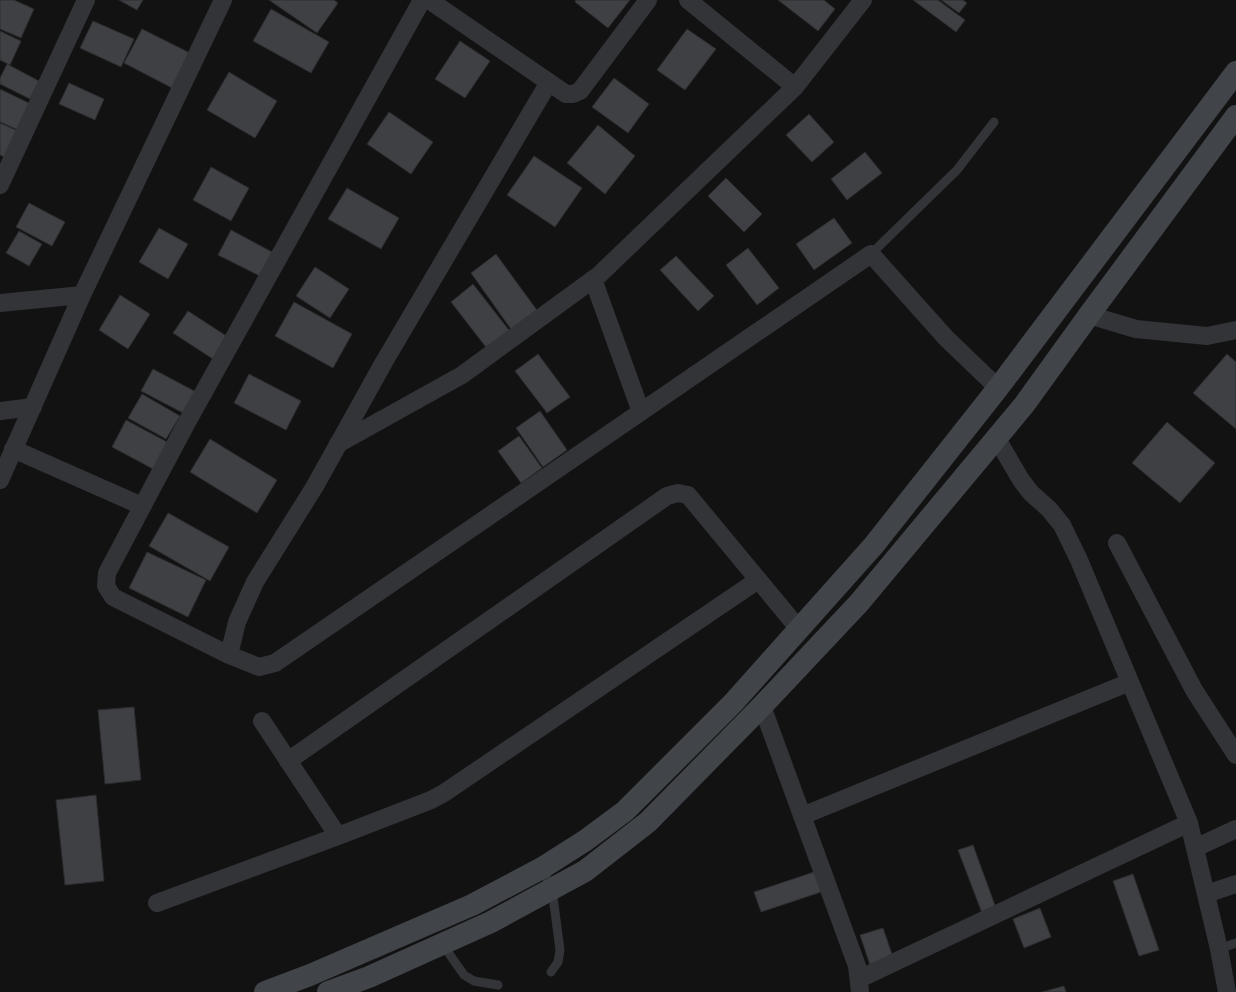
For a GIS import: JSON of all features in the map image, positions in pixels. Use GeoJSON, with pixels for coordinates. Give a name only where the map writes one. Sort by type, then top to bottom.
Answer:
{"type":"FeatureCollection","features":[{"type":"Feature","properties":{"kind":"street"},"geometry":{"type":"LineString","coordinates":[[0,185],[86,0]]}},
{"type":"Feature","properties":{"kind":"street"},"geometry":{"type":"LineString","coordinates":[[0,480],[82,295],[224,0]]}},
{"type":"Feature","properties":{"kind":"street"},"geometry":{"type":"LineString","coordinates":[[422,0],[190,417],[107,573],[106,586],[113,597],[229,655],[259,667],[275,663],[871,254],[946,338],[998,388]]}},
{"type":"Feature","properties":{"kind":"street"},"geometry":{"type":"LineString","coordinates":[[429,0],[566,94],[573,94],[580,91],[648,0]]}},
{"type":"Feature","properties":{"kind":"street"},"geometry":{"type":"LineString","coordinates":[[688,0],[795,87]]}},
{"type":"Feature","properties":{"kind":"street"},"geometry":{"type":"LineString","coordinates":[[338,444],[462,375],[599,275],[795,87],[863,0]]}},
{"type":"Feature","properties":{"kind":"street"},"geometry":{"type":"LineString","coordinates":[[229,655],[237,622],[255,582],[314,486],[384,362],[549,82]]}},
{"type":"Feature","properties":{"kind":"street"},"geometry":{"type":"LineString","coordinates":[[265,992],[310,975],[472,905],[542,868],[586,840],[626,811],[733,703],[874,545],[998,388],[1231,82]]}},
{"type":"Feature","properties":{"kind":"street"},"geometry":{"type":"LineString","coordinates":[[328,992],[369,977],[491,922],[585,871],[648,822],[762,706],[858,603],[997,439],[1024,406],[1089,315],[1236,116]]}},
{"type":"Feature","properties":{"kind":"street"},"geometry":{"type":"LineString","coordinates":[[592,280],[641,412]]}},
{"type":"Feature","properties":{"kind":"street"},"geometry":{"type":"LineString","coordinates":[[0,303],[82,295]]}},
{"type":"Feature","properties":{"kind":"street"},"geometry":{"type":"LineString","coordinates":[[1089,315],[1136,329],[1207,336],[1236,330]]}},
{"type":"Feature","properties":{"kind":"street"},"geometry":{"type":"LineString","coordinates":[[0,411],[32,407]]}},
{"type":"Feature","properties":{"kind":"street"},"geometry":{"type":"LineString","coordinates":[[997,439],[1021,480],[1062,525],[1082,568],[1189,822],[1219,949],[1226,992]]}},
{"type":"Feature","properties":{"kind":"street"},"geometry":{"type":"LineString","coordinates":[[13,449],[142,506]]}},
{"type":"Feature","properties":{"kind":"street"},"geometry":{"type":"LineString","coordinates":[[288,761],[667,496],[678,493],[688,494],[799,629]]}},
{"type":"Feature","properties":{"kind":"street"},"geometry":{"type":"LineString","coordinates":[[1117,543],[1194,690],[1236,755]]}},
{"type":"Feature","properties":{"kind":"street"},"geometry":{"type":"LineString","coordinates":[[157,903],[431,800],[444,793],[758,580]]}},
{"type":"Feature","properties":{"kind":"street"},"geometry":{"type":"LineString","coordinates":[[802,816],[1130,682]]}},
{"type":"Feature","properties":{"kind":"street"},"geometry":{"type":"LineString","coordinates":[[762,706],[857,966],[860,986],[1189,822]]}},
{"type":"Feature","properties":{"kind":"street"},"geometry":{"type":"LineString","coordinates":[[262,721],[338,836]]}},
{"type":"Feature","properties":{"kind":"street"},"geometry":{"type":"LineString","coordinates":[[1195,848],[1236,829]]}},
{"type":"Feature","properties":{"kind":"street"},"geometry":{"type":"LineString","coordinates":[[1206,894],[1236,884]]}},
{"type":"Feature","properties":{"kind":"lane"},"geometry":{"type":"LineString","coordinates":[[871,254],[957,170],[994,122]]}},
{"type":"Feature","properties":{"kind":"lane"},"geometry":{"type":"LineString","coordinates":[[542,868],[552,889],[560,950],[558,962],[551,972]]}},
{"type":"Feature","properties":{"kind":"lane"},"geometry":{"type":"LineString","coordinates":[[1219,949],[1236,943]]}},
{"type":"Feature","properties":{"kind":"lane"},"geometry":{"type":"LineString","coordinates":[[442,945],[464,975],[474,981],[498,985]]}},
{"type":"Feature","properties":{"kind":"building"},"geometry":{"type":"Polygon","coordinates":[[[0,0],[14,0],[34,9],[21,38],[0,29],[0,0]]]}},
{"type":"Feature","properties":{"kind":"building"},"geometry":{"type":"Polygon","coordinates":[[[119,0],[143,0],[137,10],[119,0]]]}},
{"type":"Feature","properties":{"kind":"building"},"geometry":{"type":"Polygon","coordinates":[[[269,0],[334,0],[338,3],[317,33],[269,0]]]}},
{"type":"Feature","properties":{"kind":"building"},"geometry":{"type":"Polygon","coordinates":[[[576,0],[630,0],[608,28],[575,2],[576,0]]]}},
{"type":"Feature","properties":{"kind":"building"},"geometry":{"type":"Polygon","coordinates":[[[778,0],[824,0],[835,9],[818,31],[778,0]]]}},
{"type":"Feature","properties":{"kind":"building"},"geometry":{"type":"Polygon","coordinates":[[[913,0],[938,0],[965,20],[956,32],[913,0]]]}},
{"type":"Feature","properties":{"kind":"building"},"geometry":{"type":"Polygon","coordinates":[[[941,0],[963,0],[967,3],[959,13],[941,0]]]}},
{"type":"Feature","properties":{"kind":"building"},"geometry":{"type":"Polygon","coordinates":[[[271,9],[329,42],[311,73],[253,41],[271,9]]]}},
{"type":"Feature","properties":{"kind":"building"},"geometry":{"type":"Polygon","coordinates":[[[93,21],[134,39],[121,67],[80,48],[93,21]]]}},
{"type":"Feature","properties":{"kind":"building"},"geometry":{"type":"Polygon","coordinates":[[[142,29],[194,55],[176,90],[124,63],[142,29]]]}},
{"type":"Feature","properties":{"kind":"building"},"geometry":{"type":"Polygon","coordinates":[[[687,29],[716,49],[685,90],[657,70],[687,29]]]}},
{"type":"Feature","properties":{"kind":"building"},"geometry":{"type":"Polygon","coordinates":[[[0,31],[21,41],[10,65],[0,60],[0,31]]]}},
{"type":"Feature","properties":{"kind":"building"},"geometry":{"type":"Polygon","coordinates":[[[460,41],[490,61],[465,98],[435,79],[460,41]]]}},
{"type":"Feature","properties":{"kind":"building"},"geometry":{"type":"Polygon","coordinates":[[[7,64],[39,81],[30,99],[0,84],[0,78],[7,64]]]}},
{"type":"Feature","properties":{"kind":"building"},"geometry":{"type":"Polygon","coordinates":[[[229,72],[277,101],[255,138],[207,110],[229,72]]]}},
{"type":"Feature","properties":{"kind":"building"},"geometry":{"type":"Polygon","coordinates":[[[614,78],[649,104],[628,133],[592,107],[614,78]]]}},
{"type":"Feature","properties":{"kind":"building"},"geometry":{"type":"Polygon","coordinates":[[[69,83],[104,99],[95,120],[59,104],[69,83]]]}},
{"type":"Feature","properties":{"kind":"building"},"geometry":{"type":"Polygon","coordinates":[[[0,89],[31,104],[18,130],[0,122],[0,89]]]}},
{"type":"Feature","properties":{"kind":"building"},"geometry":{"type":"Polygon","coordinates":[[[389,112],[433,142],[411,174],[367,144],[389,112]]]}},
{"type":"Feature","properties":{"kind":"building"},"geometry":{"type":"Polygon","coordinates":[[[809,114],[834,142],[812,162],[786,135],[809,114]]]}},
{"type":"Feature","properties":{"kind":"building"},"geometry":{"type":"Polygon","coordinates":[[[0,123],[20,132],[7,158],[0,155],[0,123]]]}},
{"type":"Feature","properties":{"kind":"building"},"geometry":{"type":"Polygon","coordinates":[[[598,125],[635,156],[605,194],[567,163],[598,125]]]}},
{"type":"Feature","properties":{"kind":"building"},"geometry":{"type":"Polygon","coordinates":[[[865,152],[882,173],[847,200],[831,179],[865,152]]]}},
{"type":"Feature","properties":{"kind":"building"},"geometry":{"type":"Polygon","coordinates":[[[534,156],[582,188],[555,227],[507,195],[534,156]]]}},
{"type":"Feature","properties":{"kind":"building"},"geometry":{"type":"Polygon","coordinates":[[[211,167],[249,188],[231,221],[193,200],[211,167]]]}},
{"type":"Feature","properties":{"kind":"building"},"geometry":{"type":"Polygon","coordinates":[[[726,178],[762,214],[744,232],[708,196],[726,178]]]}},
{"type":"Feature","properties":{"kind":"building"},"geometry":{"type":"Polygon","coordinates":[[[347,188],[399,218],[381,249],[328,219],[347,188]]]}},
{"type":"Feature","properties":{"kind":"building"},"geometry":{"type":"Polygon","coordinates":[[[29,203],[65,222],[52,246],[16,227],[29,203]]]}},
{"type":"Feature","properties":{"kind":"building"},"geometry":{"type":"Polygon","coordinates":[[[834,218],[852,243],[814,270],[796,244],[834,218]]]}},
{"type":"Feature","properties":{"kind":"building"},"geometry":{"type":"Polygon","coordinates":[[[159,228],[188,244],[168,279],[139,262],[159,228]]]}},
{"type":"Feature","properties":{"kind":"building"},"geometry":{"type":"Polygon","coordinates":[[[231,230],[274,253],[262,277],[218,255],[231,230]]]}},
{"type":"Feature","properties":{"kind":"building"},"geometry":{"type":"Polygon","coordinates":[[[19,231],[42,244],[29,266],[6,253],[19,231]]]}},
{"type":"Feature","properties":{"kind":"building"},"geometry":{"type":"Polygon","coordinates":[[[748,248],[779,288],[757,305],[726,265],[748,248]]]}},
{"type":"Feature","properties":{"kind":"building"},"geometry":{"type":"Polygon","coordinates":[[[496,254],[539,313],[513,332],[471,273],[496,254]]]}},
{"type":"Feature","properties":{"kind":"building"},"geometry":{"type":"Polygon","coordinates":[[[676,256],[714,296],[698,311],[660,270],[676,256]]]}},
{"type":"Feature","properties":{"kind":"building"},"geometry":{"type":"Polygon","coordinates":[[[315,267],[349,289],[330,318],[296,296],[315,267]]]}},
{"type":"Feature","properties":{"kind":"building"},"geometry":{"type":"Polygon","coordinates":[[[473,284],[512,334],[489,351],[451,302],[473,284]]]}},
{"type":"Feature","properties":{"kind":"building"},"geometry":{"type":"Polygon","coordinates":[[[120,295],[150,314],[128,349],[99,330],[120,295]]]}},
{"type":"Feature","properties":{"kind":"building"},"geometry":{"type":"Polygon","coordinates":[[[294,302],[352,334],[333,368],[275,336],[294,302]]]}},
{"type":"Feature","properties":{"kind":"building"},"geometry":{"type":"Polygon","coordinates":[[[188,311],[231,339],[216,361],[173,333],[188,311]]]}},
{"type":"Feature","properties":{"kind":"building"},"geometry":{"type":"Polygon","coordinates":[[[538,354],[570,397],[547,413],[515,371],[538,354]]]}},
{"type":"Feature","properties":{"kind":"building"},"geometry":{"type":"Polygon","coordinates":[[[1227,354],[1236,362],[1236,429],[1193,393],[1227,354]]]}},
{"type":"Feature","properties":{"kind":"building"},"geometry":{"type":"Polygon","coordinates":[[[153,369],[196,392],[185,414],[141,391],[153,369]]]}},
{"type":"Feature","properties":{"kind":"building"},"geometry":{"type":"Polygon","coordinates":[[[249,374],[301,401],[286,430],[234,403],[249,374]]]}},
{"type":"Feature","properties":{"kind":"building"},"geometry":{"type":"Polygon","coordinates":[[[142,394],[180,416],[166,439],[128,418],[142,394]]]}},
{"type":"Feature","properties":{"kind":"building"},"geometry":{"type":"Polygon","coordinates":[[[540,411],[567,450],[543,467],[516,428],[540,411]]]}},
{"type":"Feature","properties":{"kind":"building"},"geometry":{"type":"Polygon","coordinates":[[[126,420],[169,443],[155,470],[112,447],[126,420]]]}},
{"type":"Feature","properties":{"kind":"building"},"geometry":{"type":"Polygon","coordinates":[[[1167,422],[1215,463],[1180,503],[1132,463],[1167,422]]]}},
{"type":"Feature","properties":{"kind":"building"},"geometry":{"type":"Polygon","coordinates":[[[519,436],[542,468],[521,483],[498,451],[519,436]]]}},
{"type":"Feature","properties":{"kind":"building"},"geometry":{"type":"Polygon","coordinates":[[[210,439],[277,480],[257,513],[190,472],[210,439]]]}},
{"type":"Feature","properties":{"kind":"building"},"geometry":{"type":"Polygon","coordinates":[[[168,513],[229,547],[210,581],[149,546],[168,513]]]}},
{"type":"Feature","properties":{"kind":"building"},"geometry":{"type":"Polygon","coordinates":[[[147,552],[206,580],[188,617],[129,588],[147,552]]]}},
{"type":"Feature","properties":{"kind":"building"},"geometry":{"type":"Polygon","coordinates":[[[134,707],[141,780],[105,784],[98,710],[134,707]]]}},
{"type":"Feature","properties":{"kind":"building"},"geometry":{"type":"Polygon","coordinates":[[[96,795],[104,881],[65,885],[56,800],[96,795]]]}},
{"type":"Feature","properties":{"kind":"building"},"geometry":{"type":"Polygon","coordinates":[[[973,845],[996,908],[982,913],[958,850],[973,845]]]}},
{"type":"Feature","properties":{"kind":"building"},"geometry":{"type":"Polygon","coordinates":[[[820,870],[827,890],[761,912],[754,892],[820,870]]]}},
{"type":"Feature","properties":{"kind":"building"},"geometry":{"type":"Polygon","coordinates":[[[1133,874],[1159,950],[1139,956],[1113,881],[1133,874]]]}},
{"type":"Feature","properties":{"kind":"building"},"geometry":{"type":"Polygon","coordinates":[[[1040,908],[1051,937],[1024,948],[1013,919],[1040,908]]]}},
{"type":"Feature","properties":{"kind":"building"},"geometry":{"type":"Polygon","coordinates":[[[883,928],[893,957],[870,965],[860,935],[883,928]]]}},
{"type":"Feature","properties":{"kind":"building"},"geometry":{"type":"Polygon","coordinates":[[[1064,986],[1066,992],[1042,992],[1064,986]]]}}]}
